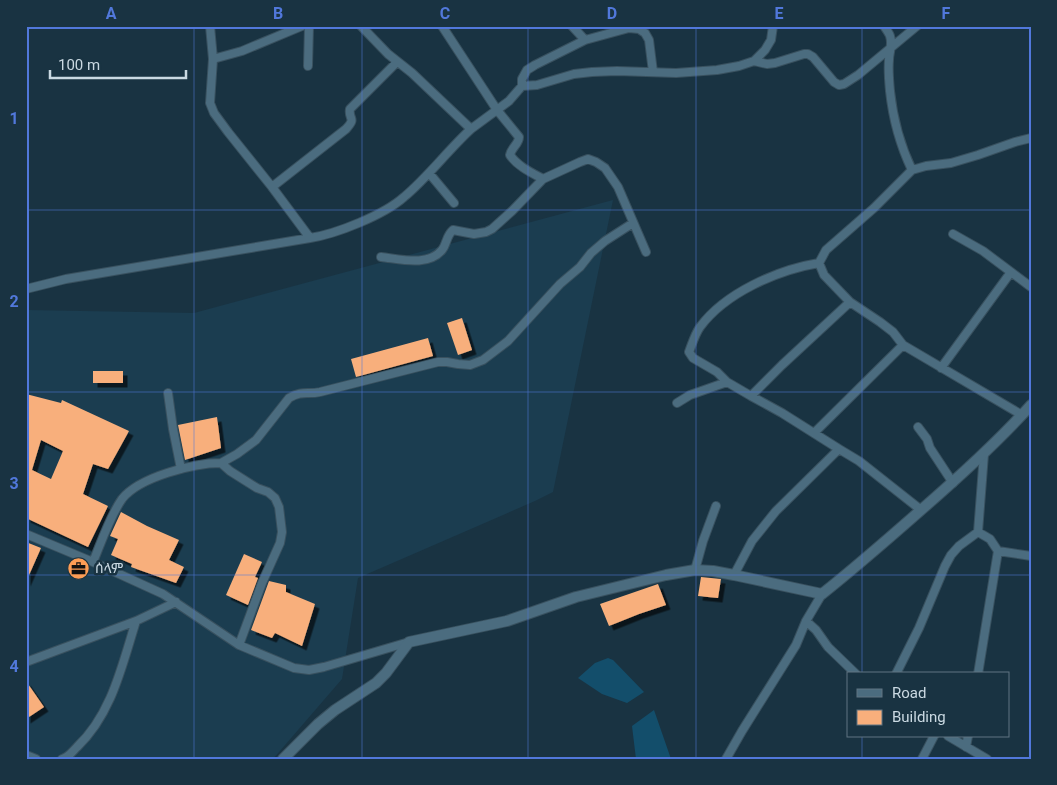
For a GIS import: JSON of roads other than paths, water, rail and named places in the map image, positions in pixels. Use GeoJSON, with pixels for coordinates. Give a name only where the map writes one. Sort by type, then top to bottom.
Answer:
{"type":"FeatureCollection","features":[{"type":"Feature","properties":{"kind":"street"},"geometry":{"type":"LineString","coordinates":[[210,26],[213,59],[210,103],[214,113],[310,238]]}},
{"type":"Feature","properties":{"kind":"street"},"geometry":{"type":"LineString","coordinates":[[213,59],[263,44],[302,26]]}},
{"type":"Feature","properties":{"kind":"street"},"geometry":{"type":"LineString","coordinates":[[308,66],[310,26]]}},
{"type":"Feature","properties":{"kind":"street"},"geometry":{"type":"LineString","coordinates":[[361,26],[388,54],[412,73],[471,129]]}},
{"type":"Feature","properties":{"kind":"street"},"geometry":{"type":"LineString","coordinates":[[442,26],[497,110],[519,137],[510,155],[512,159],[543,178]]}},
{"type":"Feature","properties":{"kind":"street"},"geometry":{"type":"LineString","coordinates":[[572,26],[585,40]]}},
{"type":"Feature","properties":{"kind":"street"},"geometry":{"type":"LineString","coordinates":[[522,86],[537,85],[574,74],[592,72],[676,73],[717,70],[738,66],[754,61],[765,50],[771,40],[773,26]]}},
{"type":"Feature","properties":{"kind":"street"},"geometry":{"type":"LineString","coordinates":[[884,26],[890,36],[890,93],[895,122],[912,170]]}},
{"type":"Feature","properties":{"kind":"street"},"geometry":{"type":"LineString","coordinates":[[754,61],[767,64],[775,63],[808,54],[813,57],[834,82],[839,85],[844,84],[917,26]]}},
{"type":"Feature","properties":{"kind":"street"},"geometry":{"type":"LineString","coordinates":[[26,289],[66,279],[321,236],[358,223],[389,208],[404,198],[460,139],[508,101],[522,86],[522,79],[527,70],[535,64],[585,40],[629,28],[639,29],[645,33],[649,40],[653,72]]}},
{"type":"Feature","properties":{"kind":"street"},"geometry":{"type":"LineString","coordinates":[[272,187],[346,129],[351,124],[350,108],[397,62]]}},
{"type":"Feature","properties":{"kind":"street"},"geometry":{"type":"LineString","coordinates":[[819,264],[826,250],[874,208],[912,170],[960,160],[1031,138]]}},
{"type":"Feature","properties":{"kind":"street"},"geometry":{"type":"LineString","coordinates":[[381,257],[428,260],[440,252],[444,247],[447,237],[453,230],[474,234],[492,229],[543,178],[588,159],[605,168],[618,187],[646,252]]}},
{"type":"Feature","properties":{"kind":"street"},"geometry":{"type":"LineString","coordinates":[[429,173],[454,204]]}},
{"type":"Feature","properties":{"kind":"street"},"geometry":{"type":"LineString","coordinates":[[93,562],[112,516],[122,499],[136,486],[150,479],[181,469],[221,462],[237,454],[256,440],[289,398],[297,394],[308,392],[314,394],[438,362],[470,365],[483,360],[508,341],[560,284],[580,267],[591,253],[605,241],[633,223]]}},
{"type":"Feature","properties":{"kind":"street"},"geometry":{"type":"LineString","coordinates":[[953,234],[982,251],[1031,287]]}},
{"type":"Feature","properties":{"kind":"street"},"geometry":{"type":"LineString","coordinates":[[819,264],[824,275],[850,302],[893,332],[902,345],[1022,415]]}},
{"type":"Feature","properties":{"kind":"street"},"geometry":{"type":"LineString","coordinates":[[819,264],[803,266],[775,276],[731,296],[699,328],[689,352],[693,358],[717,372],[727,382],[782,412],[859,461],[921,510]]}},
{"type":"Feature","properties":{"kind":"street"},"geometry":{"type":"LineString","coordinates":[[941,368],[1011,272]]}},
{"type":"Feature","properties":{"kind":"street"},"geometry":{"type":"LineString","coordinates":[[751,396],[850,302]]}},
{"type":"Feature","properties":{"kind":"street"},"geometry":{"type":"LineString","coordinates":[[814,433],[902,345]]}},
{"type":"Feature","properties":{"kind":"street"},"geometry":{"type":"LineString","coordinates":[[677,403],[690,395],[727,382]]}},
{"type":"Feature","properties":{"kind":"street"},"geometry":{"type":"LineString","coordinates":[[168,393],[181,469]]}},
{"type":"Feature","properties":{"kind":"street"},"geometry":{"type":"LineString","coordinates":[[726,759],[796,645],[806,621],[822,594],[848,574],[953,483],[1031,405]]}},
{"type":"Feature","properties":{"kind":"street"},"geometry":{"type":"LineString","coordinates":[[918,427],[953,483]]}},
{"type":"Feature","properties":{"kind":"street"},"geometry":{"type":"LineString","coordinates":[[734,575],[752,541],[776,511],[839,449]]}},
{"type":"Feature","properties":{"kind":"street"},"geometry":{"type":"LineString","coordinates":[[897,672],[919,628],[951,555],[959,546],[978,532],[984,454]]}},
{"type":"Feature","properties":{"kind":"street"},"geometry":{"type":"LineString","coordinates":[[221,462],[230,471],[268,492],[275,498],[279,507],[282,532],[280,543],[262,583],[239,645]]}},
{"type":"Feature","properties":{"kind":"street"},"geometry":{"type":"LineString","coordinates":[[694,570],[702,541],[716,506]]}},
{"type":"Feature","properties":{"kind":"street"},"geometry":{"type":"LineString","coordinates":[[978,532],[990,539],[998,551],[978,672]]}},
{"type":"Feature","properties":{"kind":"street"},"geometry":{"type":"LineString","coordinates":[[26,534],[163,594],[239,645],[294,668],[309,670],[409,642],[506,622],[576,597],[694,570],[713,571],[822,594]]}},
{"type":"Feature","properties":{"kind":"street"},"geometry":{"type":"LineString","coordinates":[[998,551],[1031,556]]}},
{"type":"Feature","properties":{"kind":"street"},"geometry":{"type":"LineString","coordinates":[[26,662],[136,621],[176,602]]}},
{"type":"Feature","properties":{"kind":"street"},"geometry":{"type":"LineString","coordinates":[[62,759],[67,757],[85,740],[104,711],[116,687],[136,621]]}},
{"type":"Feature","properties":{"kind":"street"},"geometry":{"type":"LineString","coordinates":[[806,621],[816,630],[828,647],[854,672]]}},
{"type":"Feature","properties":{"kind":"street"},"geometry":{"type":"LineString","coordinates":[[283,759],[323,719],[376,683],[386,673],[409,642]]}},
{"type":"Feature","properties":{"kind":"street"},"geometry":{"type":"LineString","coordinates":[[922,759],[933,738]]}},
{"type":"Feature","properties":{"kind":"street"},"geometry":{"type":"LineString","coordinates":[[951,738],[987,759]]}},
{"type":"Feature","properties":{"kind":"street"},"geometry":{"type":"LineString","coordinates":[[966,747],[968,738]]}},
{"type":"Feature","properties":{"kind":"street"},"geometry":{"type":"LineString","coordinates":[[26,755],[36,759]]}},
{"type":"Feature","properties":{"kind":"place","name":"ሰላም"},"geometry":{"type":"Point","coordinates":[79,568]}}]}
